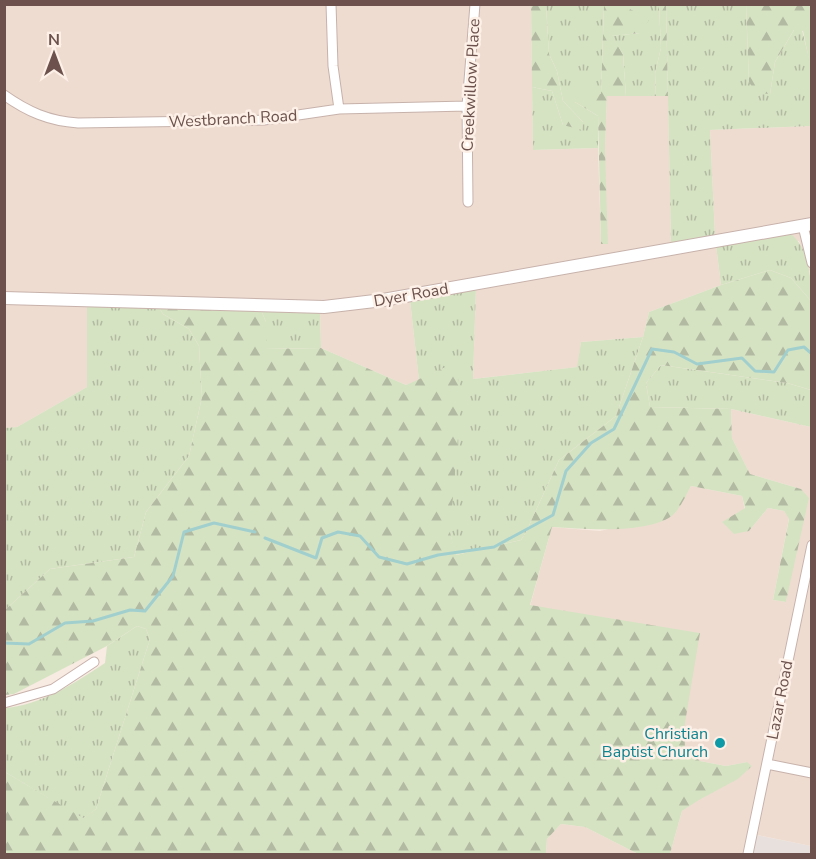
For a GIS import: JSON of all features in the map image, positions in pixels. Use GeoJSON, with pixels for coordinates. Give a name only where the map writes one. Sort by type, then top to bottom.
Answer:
{"type":"FeatureCollection","features":[{"type":"Feature","properties":{"kind":"street"},"geometry":{"type":"LineString","coordinates":[[331,4],[333,66],[339,109]]}},
{"type":"Feature","properties":{"kind":"street","name":"Creekwillow Place"},"geometry":{"type":"LineString","coordinates":[[468,202],[467,106],[474,4]]}},
{"type":"Feature","properties":{"kind":"street","name":"Westbranch Road"},"geometry":{"type":"LineString","coordinates":[[4,95],[38,115],[57,121],[78,123],[264,120],[339,109],[467,106]]}},
{"type":"Feature","properties":{"kind":"street"},"geometry":{"type":"LineString","coordinates":[[807,225],[812,263]]}},
{"type":"Feature","properties":{"kind":"street","name":"Dyer Road"},"geometry":{"type":"LineString","coordinates":[[4,298],[259,306],[342,306],[807,225]]}},
{"type":"Feature","properties":{"kind":"street","name":"Lazar Road"},"geometry":{"type":"LineString","coordinates":[[748,855],[812,545]]}},
{"type":"Feature","properties":{"kind":"street"},"geometry":{"type":"LineString","coordinates":[[4,703],[53,689],[94,662]]}},
{"type":"Feature","properties":{"kind":"street"},"geometry":{"type":"LineString","coordinates":[[767,764],[812,773]]}},
{"type":"Feature","properties":{"kind":"shaded area"},"geometry":{"type":"Polygon","coordinates":[[[5,5],[531,5],[533,150],[598,148],[601,244],[607,96],[668,96],[671,243],[715,236],[710,130],[811,126],[811,275],[799,241],[716,245],[721,285],[649,312],[643,337],[581,342],[578,367],[473,379],[476,289],[410,300],[419,381],[406,385],[321,348],[320,311],[87,305],[87,387],[17,427],[5,428],[5,5]]]}},
{"type":"Feature","properties":{"kind":"shaded area"},"geometry":{"type":"Polygon","coordinates":[[[731,409],[811,427],[811,846],[757,835],[752,854],[670,854],[682,811],[747,762],[726,766],[700,761],[685,747],[684,729],[530,606],[552,527],[600,531],[675,513],[691,486],[742,496],[749,531],[768,508],[784,511],[789,518],[773,600],[786,602],[801,489],[750,474],[732,438],[731,409]]]}},
{"type":"Feature","properties":{"kind":"shaded area"},"geometry":{"type":"Polygon","coordinates":[[[561,824],[585,827],[638,854],[546,854],[547,839],[561,824]]]}},
{"type":"Feature","properties":{"kind":"shaded area"},"geometry":{"type":"Polygon","coordinates":[[[756,835],[811,846],[811,854],[753,854],[756,835]]]}},
{"type":"Feature","properties":{"kind":"green space"},"geometry":{"type":"Polygon","coordinates":[[[531,5],[546,5],[549,54],[557,71],[563,101],[583,122],[582,130],[563,125],[552,91],[532,87],[531,5]]]}},
{"type":"Feature","properties":{"kind":"green space"},"geometry":{"type":"Polygon","coordinates":[[[546,5],[604,5],[601,95],[575,102],[598,116],[598,148],[533,150],[532,87],[552,91],[563,125],[583,122],[563,101],[557,71],[549,54],[546,5]]]}},
{"type":"Feature","properties":{"kind":"green space"},"geometry":{"type":"Polygon","coordinates":[[[604,5],[623,5],[649,20],[640,33],[612,36],[623,54],[626,96],[607,96],[605,148],[608,244],[601,244],[598,116],[575,102],[572,92],[578,85],[601,94],[604,5]]]}},
{"type":"Feature","properties":{"kind":"green space"},"geometry":{"type":"Polygon","coordinates":[[[623,5],[659,5],[661,48],[655,73],[656,96],[626,96],[623,54],[611,36],[640,33],[623,5]]]}},
{"type":"Feature","properties":{"kind":"green space"},"geometry":{"type":"Polygon","coordinates":[[[659,5],[666,5],[668,96],[656,96],[655,73],[661,48],[659,5]]]}},
{"type":"Feature","properties":{"kind":"green space"},"geometry":{"type":"Polygon","coordinates":[[[666,5],[746,5],[749,82],[770,94],[775,62],[794,30],[802,30],[812,70],[811,126],[710,130],[715,236],[671,244],[666,5]]]}},
{"type":"Feature","properties":{"kind":"green space"},"geometry":{"type":"Polygon","coordinates":[[[746,5],[811,5],[811,70],[803,31],[794,30],[775,62],[770,94],[756,93],[749,82],[746,5]]]}},
{"type":"Feature","properties":{"kind":"green space"},"geometry":{"type":"Polygon","coordinates":[[[791,234],[806,256],[810,274],[811,301],[791,278],[770,270],[721,285],[716,245],[791,234]]]}},
{"type":"Feature","properties":{"kind":"green space"},"geometry":{"type":"Polygon","coordinates":[[[770,270],[791,278],[811,301],[811,390],[787,383],[661,365],[646,383],[650,407],[731,409],[732,438],[750,474],[801,489],[809,498],[786,602],[773,600],[789,519],[784,511],[768,508],[749,531],[734,534],[722,522],[745,508],[742,496],[691,486],[674,514],[663,521],[633,528],[616,529],[552,527],[530,605],[700,633],[684,729],[685,747],[700,761],[726,766],[747,762],[752,766],[738,779],[682,811],[670,854],[638,854],[585,827],[561,824],[547,839],[546,854],[5,854],[5,772],[83,818],[96,809],[150,639],[146,629],[137,626],[107,646],[14,694],[5,695],[5,610],[50,569],[134,557],[146,512],[189,456],[202,397],[199,346],[189,329],[163,314],[160,309],[261,310],[266,322],[267,349],[321,348],[406,385],[444,368],[456,375],[462,389],[450,532],[456,555],[521,540],[559,460],[616,416],[643,337],[649,312],[721,285],[770,270]]]}},
{"type":"Feature","properties":{"kind":"green space"},"geometry":{"type":"Polygon","coordinates":[[[476,288],[473,379],[577,367],[581,342],[643,337],[616,416],[559,460],[521,540],[455,555],[450,532],[444,368],[419,381],[410,300],[476,288]]]}},
{"type":"Feature","properties":{"kind":"green space"},"geometry":{"type":"Polygon","coordinates":[[[87,305],[160,309],[163,314],[189,329],[199,346],[202,397],[189,456],[146,512],[134,557],[50,569],[5,610],[5,428],[17,427],[87,387],[87,305]]]}},
{"type":"Feature","properties":{"kind":"green space"},"geometry":{"type":"Polygon","coordinates":[[[261,310],[320,311],[321,348],[266,349],[266,322],[261,310]]]}},
{"type":"Feature","properties":{"kind":"green space"},"geometry":{"type":"Polygon","coordinates":[[[661,365],[787,383],[811,390],[811,427],[731,409],[650,407],[646,383],[661,365]]]}},
{"type":"Feature","properties":{"kind":"green space"},"geometry":{"type":"Polygon","coordinates":[[[137,626],[146,629],[150,639],[96,809],[83,819],[5,772],[5,708],[45,698],[82,678],[105,663],[107,646],[137,626]]]}},
{"type":"Feature","properties":{"kind":"waterway"},"geometry":{"type":"LineString","coordinates":[[265,538],[316,558],[322,538],[338,532],[360,536],[379,557],[407,564],[438,555],[494,547],[553,515],[566,471],[591,443],[614,429],[652,349],[674,352],[697,364],[742,358],[755,371],[774,372],[788,350],[804,347],[812,354]]}},
{"type":"Feature","properties":{"kind":"waterway"},"geometry":{"type":"LineString","coordinates":[[4,643],[29,644],[65,623],[93,621],[130,610],[145,611],[173,576],[184,532],[214,523],[255,532]]}},
{"type":"Feature","properties":{"kind":"place","name":"Christian Baptist Church"},"geometry":{"type":"Point","coordinates":[720,743]}}]}
